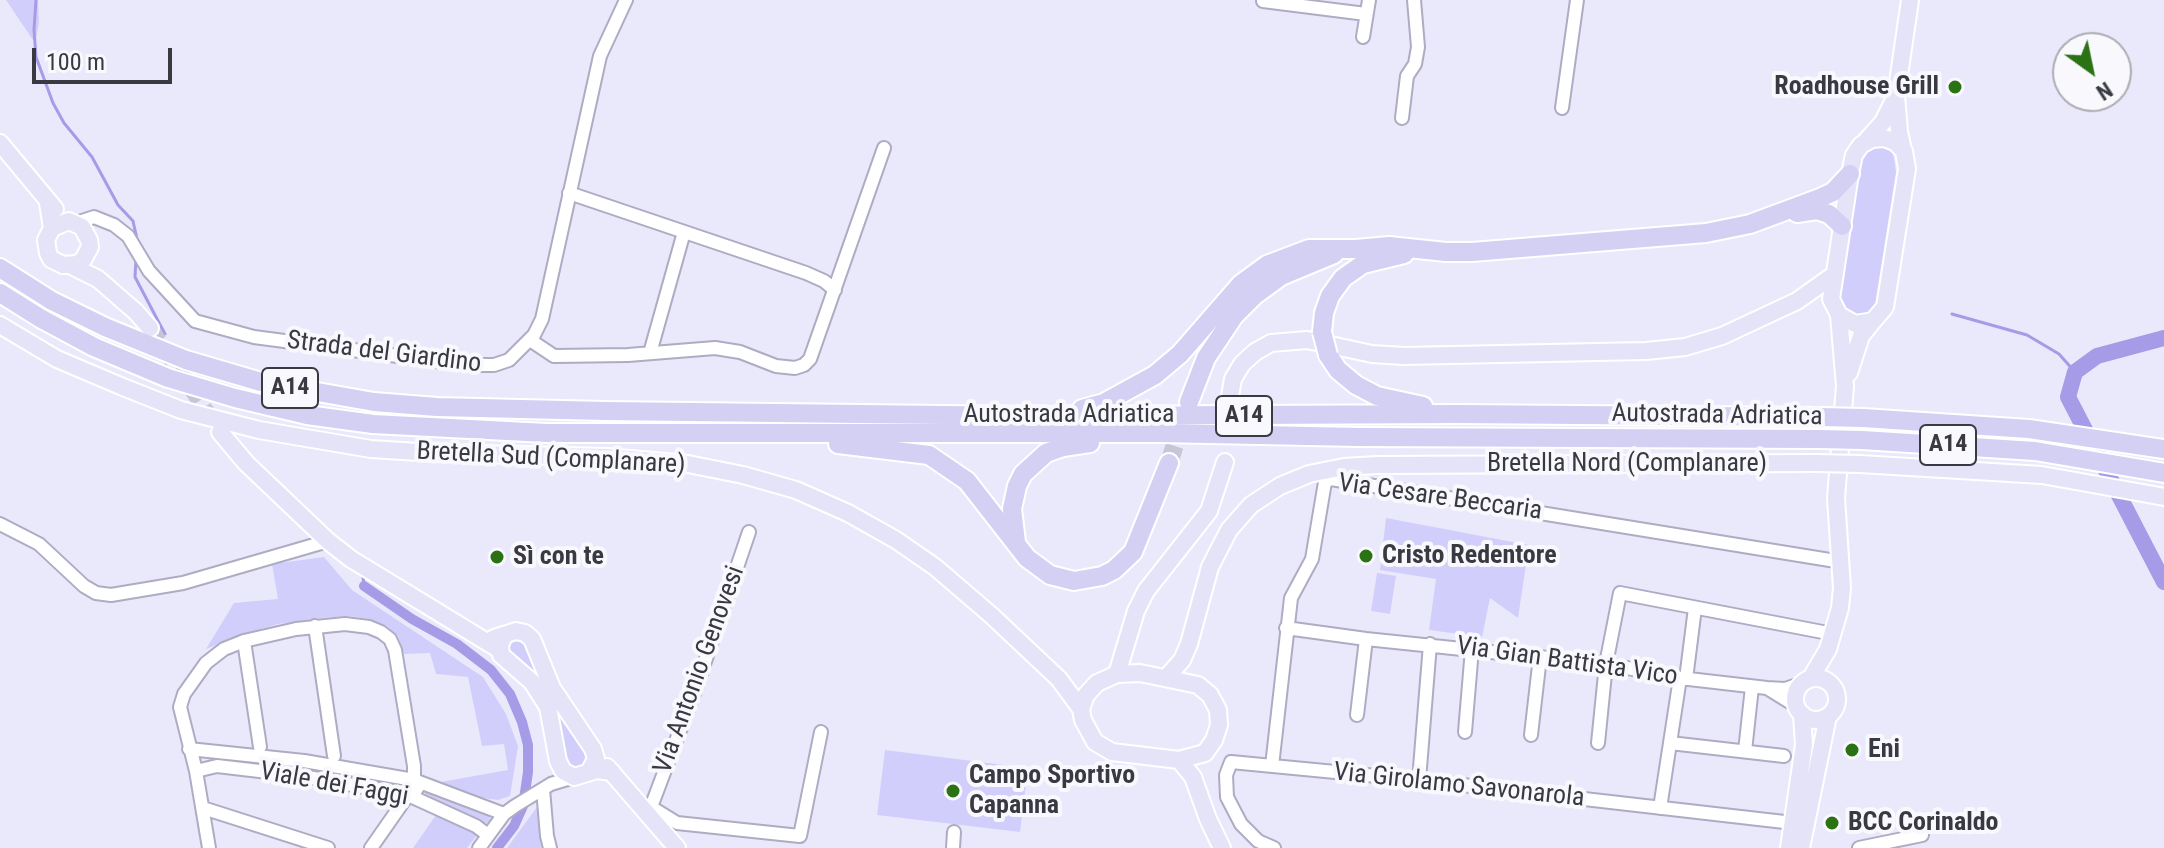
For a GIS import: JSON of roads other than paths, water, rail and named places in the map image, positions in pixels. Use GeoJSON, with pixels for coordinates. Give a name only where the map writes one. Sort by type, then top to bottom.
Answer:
{"type":"FeatureCollection","features":[{"type":"Feature","properties":{"kind":"highway"},"geometry":{"type":"LineString","coordinates":[[1778,215],[1833,192],[1850,174]]}},
{"type":"Feature","properties":{"kind":"highway"},"geometry":{"type":"LineString","coordinates":[[1030,416],[1085,409],[1141,384],[1180,354],[1234,291],[1267,265],[1309,249],[1389,246],[1472,252],[1706,233],[1778,215],[1817,210],[1829,214],[1842,226]]}},
{"type":"Feature","properties":{"kind":"highway"},"geometry":{"type":"LineString","coordinates":[[1189,402],[1216,340],[1255,295],[1293,270],[1356,249]]}},
{"type":"Feature","properties":{"kind":"highway"},"geometry":{"type":"LineString","coordinates":[[1426,250],[1374,261],[1352,271],[1330,296],[1322,332],[1328,355],[1338,370],[1356,385],[1377,396],[1457,414]]}},
{"type":"Feature","properties":{"kind":"highway","name":"Autostrada Adriatica"},"geometry":{"type":"LineString","coordinates":[[0,268],[52,301],[105,327],[173,354],[261,382],[311,393],[437,407],[1030,416],[1457,414],[1863,418],[2029,429],[2164,449]]}},
{"type":"Feature","properties":{"kind":"highway","name":"Autostrada Adriatica"},"geometry":{"type":"LineString","coordinates":[[0,293],[94,347],[168,378],[307,415],[373,424],[546,433],[1159,433],[1862,440],[2035,451],[2164,473]]}},
{"type":"Feature","properties":{"kind":"highway"},"geometry":{"type":"LineString","coordinates":[[1017,545],[1013,522],[1014,497],[1023,474],[1034,462],[1063,447],[1159,433]]}},
{"type":"Feature","properties":{"kind":"highway"},"geometry":{"type":"LineString","coordinates":[[760,434],[929,455],[967,481],[1037,566],[1050,575],[1074,581],[1114,570],[1124,562],[1139,541],[1169,463]]}},
{"type":"Feature","properties":{"kind":"main road"},"geometry":{"type":"LineString","coordinates":[[1845,386],[1861,336],[1882,312],[1886,301],[1907,169],[1896,96],[1907,3]]}},
{"type":"Feature","properties":{"kind":"main road"},"geometry":{"type":"LineString","coordinates":[[1801,848],[1828,716],[1837,702],[1837,693],[1831,683],[1830,642],[1841,598],[1842,562],[1836,498],[1845,386],[1835,274],[1854,155],[1883,122],[1896,96]]}},
{"type":"Feature","properties":{"kind":"main road"},"geometry":{"type":"LineString","coordinates":[[1866,141],[1884,138],[1895,142],[1904,151]]}},
{"type":"Feature","properties":{"kind":"main road"},"geometry":{"type":"LineString","coordinates":[[0,143],[48,203],[87,233],[98,279]]}},
{"type":"Feature","properties":{"kind":"main road"},"geometry":{"type":"LineString","coordinates":[[48,203],[52,228],[46,240],[48,253],[57,263],[77,264],[88,247]]}},
{"type":"Feature","properties":{"kind":"main road"},"geometry":{"type":"LineString","coordinates":[[52,228],[72,222]]}},
{"type":"Feature","properties":{"kind":"main road"},"geometry":{"type":"LineString","coordinates":[[70,265],[98,279],[150,328]]}},
{"type":"Feature","properties":{"kind":"main road"},"geometry":{"type":"LineString","coordinates":[[1229,402],[1233,379],[1242,364],[1271,343],[1285,340],[1307,340],[1372,354],[1404,356],[1646,351],[1685,347],[1722,336],[1797,301],[1835,274]]}},
{"type":"Feature","properties":{"kind":"main road"},"geometry":{"type":"LineString","coordinates":[[1797,301],[1814,300],[1836,310],[1855,324],[1873,321]]}},
{"type":"Feature","properties":{"kind":"main road","name":"Bretella Sud (Complanare)"},"geometry":{"type":"LineString","coordinates":[[0,325],[57,359],[123,387],[181,410],[259,430],[371,449],[607,457],[688,464],[796,490],[848,513],[935,567],[1059,679],[1081,709]]}},
{"type":"Feature","properties":{"kind":"main road"},"geometry":{"type":"LineString","coordinates":[[220,432],[246,463],[328,541],[374,575],[481,638],[502,643]]}},
{"type":"Feature","properties":{"kind":"main road"},"geometry":{"type":"LineString","coordinates":[[1117,674],[1136,611],[1146,591],[1209,511],[1225,462]]}},
{"type":"Feature","properties":{"kind":"main road","name":"Bretella Nord (Complanare)"},"geometry":{"type":"LineString","coordinates":[[1166,678],[1182,660],[1189,644],[1210,567],[1229,530],[1251,505],[1280,486],[1309,474],[1344,467],[1860,464],[2042,475],[2164,497]]}},
{"type":"Feature","properties":{"kind":"main road"},"geometry":{"type":"LineString","coordinates":[[502,643],[516,631],[529,635],[552,688],[595,754],[650,811],[677,848]]}},
{"type":"Feature","properties":{"kind":"main road"},"geometry":{"type":"LineString","coordinates":[[1789,848],[1804,745],[1795,695],[1830,642]]}},
{"type":"Feature","properties":{"kind":"main road"},"geometry":{"type":"LineString","coordinates":[[502,643],[504,660],[542,694],[551,715],[560,766],[581,775],[612,772]]}},
{"type":"Feature","properties":{"kind":"main road","name":"Bretella Nord (Complanare)"},"geometry":{"type":"LineString","coordinates":[[1189,644],[1198,685]]}},
{"type":"Feature","properties":{"kind":"main road"},"geometry":{"type":"LineString","coordinates":[[1128,645],[1140,673]]}},
{"type":"Feature","properties":{"kind":"main road"},"geometry":{"type":"LineString","coordinates":[[1059,679],[1084,685],[1117,674],[1140,673],[1198,685],[1210,695],[1218,710],[1219,725],[1205,753],[1197,788]]}},
{"type":"Feature","properties":{"kind":"main road"},"geometry":{"type":"LineString","coordinates":[[1806,681],[1819,677],[1831,683]]}},
{"type":"Feature","properties":{"kind":"main road"},"geometry":{"type":"LineString","coordinates":[[1097,683],[1086,695],[1081,709],[1083,720],[1095,742],[1112,752],[1179,760],[1205,753]]}},
{"type":"Feature","properties":{"kind":"main road"},"geometry":{"type":"LineString","coordinates":[[1799,710],[1815,720],[1828,716]]}},
{"type":"Feature","properties":{"kind":"main road"},"geometry":{"type":"LineString","coordinates":[[581,775],[595,764],[595,754]]}},
{"type":"Feature","properties":{"kind":"main road"},"geometry":{"type":"LineString","coordinates":[[1179,760],[1197,788],[1222,848]]}},
{"type":"Feature","properties":{"kind":"street","name":"Strada del Giardino"},"geometry":{"type":"LineString","coordinates":[[114,225],[128,236],[166,292],[195,321],[254,337],[466,365],[494,365],[509,360],[530,340],[542,319],[600,56],[626,0]]}},
{"type":"Feature","properties":{"kind":"street"},"geometry":{"type":"LineString","coordinates":[[1363,37],[1369,0]]}},
{"type":"Feature","properties":{"kind":"street"},"geometry":{"type":"LineString","coordinates":[[1402,118],[1407,76],[1415,64],[1418,47],[1414,0]]}},
{"type":"Feature","properties":{"kind":"street"},"geometry":{"type":"LineString","coordinates":[[1562,108],[1577,0]]}},
{"type":"Feature","properties":{"kind":"street"},"geometry":{"type":"LineString","coordinates":[[1263,1],[1366,14]]}},
{"type":"Feature","properties":{"kind":"street"},"geometry":{"type":"LineString","coordinates":[[530,340],[554,356],[715,348],[740,352],[776,366],[795,368],[804,365],[810,359],[884,148]]}},
{"type":"Feature","properties":{"kind":"street"},"geometry":{"type":"LineString","coordinates":[[569,193],[806,273],[835,290]]}},
{"type":"Feature","properties":{"kind":"street"},"geometry":{"type":"LineString","coordinates":[[72,222],[94,217],[114,225]]}},
{"type":"Feature","properties":{"kind":"street"},"geometry":{"type":"LineString","coordinates":[[88,247],[103,226],[114,225]]}},
{"type":"Feature","properties":{"kind":"street"},"geometry":{"type":"LineString","coordinates":[[650,353],[684,232]]}},
{"type":"Feature","properties":{"kind":"street","name":"Via Cesare Beccaria"},"geometry":{"type":"LineString","coordinates":[[1272,766],[1291,598],[1312,559],[1325,482],[1331,479],[1842,562]]}},
{"type":"Feature","properties":{"kind":"street"},"geometry":{"type":"LineString","coordinates":[[0,524],[39,544],[84,586],[96,593],[111,595],[183,583],[328,541]]}},
{"type":"Feature","properties":{"kind":"street","name":"Via Antonio Genovesi"},"geometry":{"type":"LineString","coordinates":[[749,532],[650,811],[677,823],[800,836],[821,732]]}},
{"type":"Feature","properties":{"kind":"street"},"geometry":{"type":"LineString","coordinates":[[1598,743],[1606,664],[1620,593],[1695,608],[1830,642]]}},
{"type":"Feature","properties":{"kind":"street"},"geometry":{"type":"LineString","coordinates":[[1660,808],[1695,608]]}},
{"type":"Feature","properties":{"kind":"street"},"geometry":{"type":"LineString","coordinates":[[209,848],[196,771],[180,707],[184,694],[214,656],[244,641],[315,626],[345,624],[369,627],[390,639],[395,650],[414,766],[414,780],[407,783],[405,789],[408,795],[371,848]]}},
{"type":"Feature","properties":{"kind":"street"},"geometry":{"type":"LineString","coordinates":[[315,626],[334,756]]}},
{"type":"Feature","properties":{"kind":"street","name":"Via Gian Battista Vico"},"geometry":{"type":"LineString","coordinates":[[1286,628],[1606,664],[1752,687],[1785,689],[1806,681]]}},
{"type":"Feature","properties":{"kind":"street"},"geometry":{"type":"LineString","coordinates":[[1357,715],[1366,639]]}},
{"type":"Feature","properties":{"kind":"street"},"geometry":{"type":"LineString","coordinates":[[244,641],[260,747]]}},
{"type":"Feature","properties":{"kind":"street"},"geometry":{"type":"LineString","coordinates":[[1419,780],[1430,644]]}},
{"type":"Feature","properties":{"kind":"street"},"geometry":{"type":"LineString","coordinates":[[1465,732],[1472,649]]}},
{"type":"Feature","properties":{"kind":"street"},"geometry":{"type":"LineString","coordinates":[[1531,735],[1540,657]]}},
{"type":"Feature","properties":{"kind":"street"},"geometry":{"type":"LineString","coordinates":[[1745,751],[1752,687]]}},
{"type":"Feature","properties":{"kind":"street","name":"Via Gian Battista Vico"},"geometry":{"type":"LineString","coordinates":[[1767,688],[1799,710]]}},
{"type":"Feature","properties":{"kind":"street"},"geometry":{"type":"LineString","coordinates":[[1670,743],[1784,756]]}},
{"type":"Feature","properties":{"kind":"street","name":"Viale dei Faggi"},"geometry":{"type":"LineString","coordinates":[[189,749],[304,761],[414,780],[504,814]]}},
{"type":"Feature","properties":{"kind":"street","name":"Via Girolamo Savonarola"},"geometry":{"type":"LineString","coordinates":[[1274,848],[1258,841],[1241,824],[1227,797],[1226,775],[1231,762],[1793,823]]}},
{"type":"Feature","properties":{"kind":"street","name":"Viale dei Faggi"},"geometry":{"type":"LineString","coordinates":[[196,771],[217,766],[302,776],[408,795],[476,826],[488,835]]}},
{"type":"Feature","properties":{"kind":"street"},"geometry":{"type":"LineString","coordinates":[[550,848],[547,836],[547,786],[560,766]]}},
{"type":"Feature","properties":{"kind":"street"},"geometry":{"type":"LineString","coordinates":[[479,848],[504,814],[547,786],[581,775]]}},
{"type":"Feature","properties":{"kind":"street"},"geometry":{"type":"LineString","coordinates":[[203,808],[328,848]]}},
{"type":"Feature","properties":{"kind":"street"},"geometry":{"type":"LineString","coordinates":[[953,848],[954,832]]}},
{"type":"Feature","properties":{"kind":"street"},"geometry":{"type":"LineString","coordinates":[[1859,848],[1922,835]]}},
{"type":"Feature","properties":{"kind":"waterway"},"geometry":{"type":"LineString","coordinates":[[36,0],[36,57],[53,103],[64,123],[92,157],[118,205],[133,221],[137,239]]}},
{"type":"Feature","properties":{"kind":"waterway"},"geometry":{"type":"LineString","coordinates":[[136,259],[135,277],[165,334]]}},
{"type":"Feature","properties":{"kind":"waterway"},"geometry":{"type":"LineString","coordinates":[[1952,314],[2027,335],[2059,354],[2075,372]]}},
{"type":"Feature","properties":{"kind":"waterway"},"geometry":{"type":"LineString","coordinates":[[2164,338],[2097,356],[2075,372],[2068,397],[2164,582]]}},
{"type":"Feature","properties":{"kind":"waterway"},"geometry":{"type":"LineString","coordinates":[[320,523],[338,539]]}},
{"type":"Feature","properties":{"kind":"waterway"},"geometry":{"type":"LineString","coordinates":[[363,577],[364,586]]}},
{"type":"Feature","properties":{"kind":"waterway"},"geometry":{"type":"LineString","coordinates":[[364,586],[412,619],[457,644],[491,670],[510,694],[528,745],[528,772],[523,806],[514,826],[497,848]]}},
{"type":"Feature","properties":{"kind":"tunnel"},"geometry":{"type":"LineString","coordinates":[[150,328],[215,424]]}},
{"type":"Feature","properties":{"kind":"tunnel"},"geometry":{"type":"LineString","coordinates":[[1169,463],[1183,420]]}},
{"type":"Feature","properties":{"kind":"place","name":"Roadhouse Grill"},"geometry":{"type":"Point","coordinates":[1955,87]}},
{"type":"Feature","properties":{"kind":"place","name":"Cristo Redentore"},"geometry":{"type":"Point","coordinates":[1366,556]}},
{"type":"Feature","properties":{"kind":"place","name":"Sì con te"},"geometry":{"type":"Point","coordinates":[497,557]}},
{"type":"Feature","properties":{"kind":"place","name":"Eni"},"geometry":{"type":"Point","coordinates":[1852,750]}},
{"type":"Feature","properties":{"kind":"place","name":"Campo Sportivo Capanna"},"geometry":{"type":"Point","coordinates":[953,791]}},
{"type":"Feature","properties":{"kind":"place","name":"BCC Corinaldo"},"geometry":{"type":"Point","coordinates":[1832,823]}}]}
